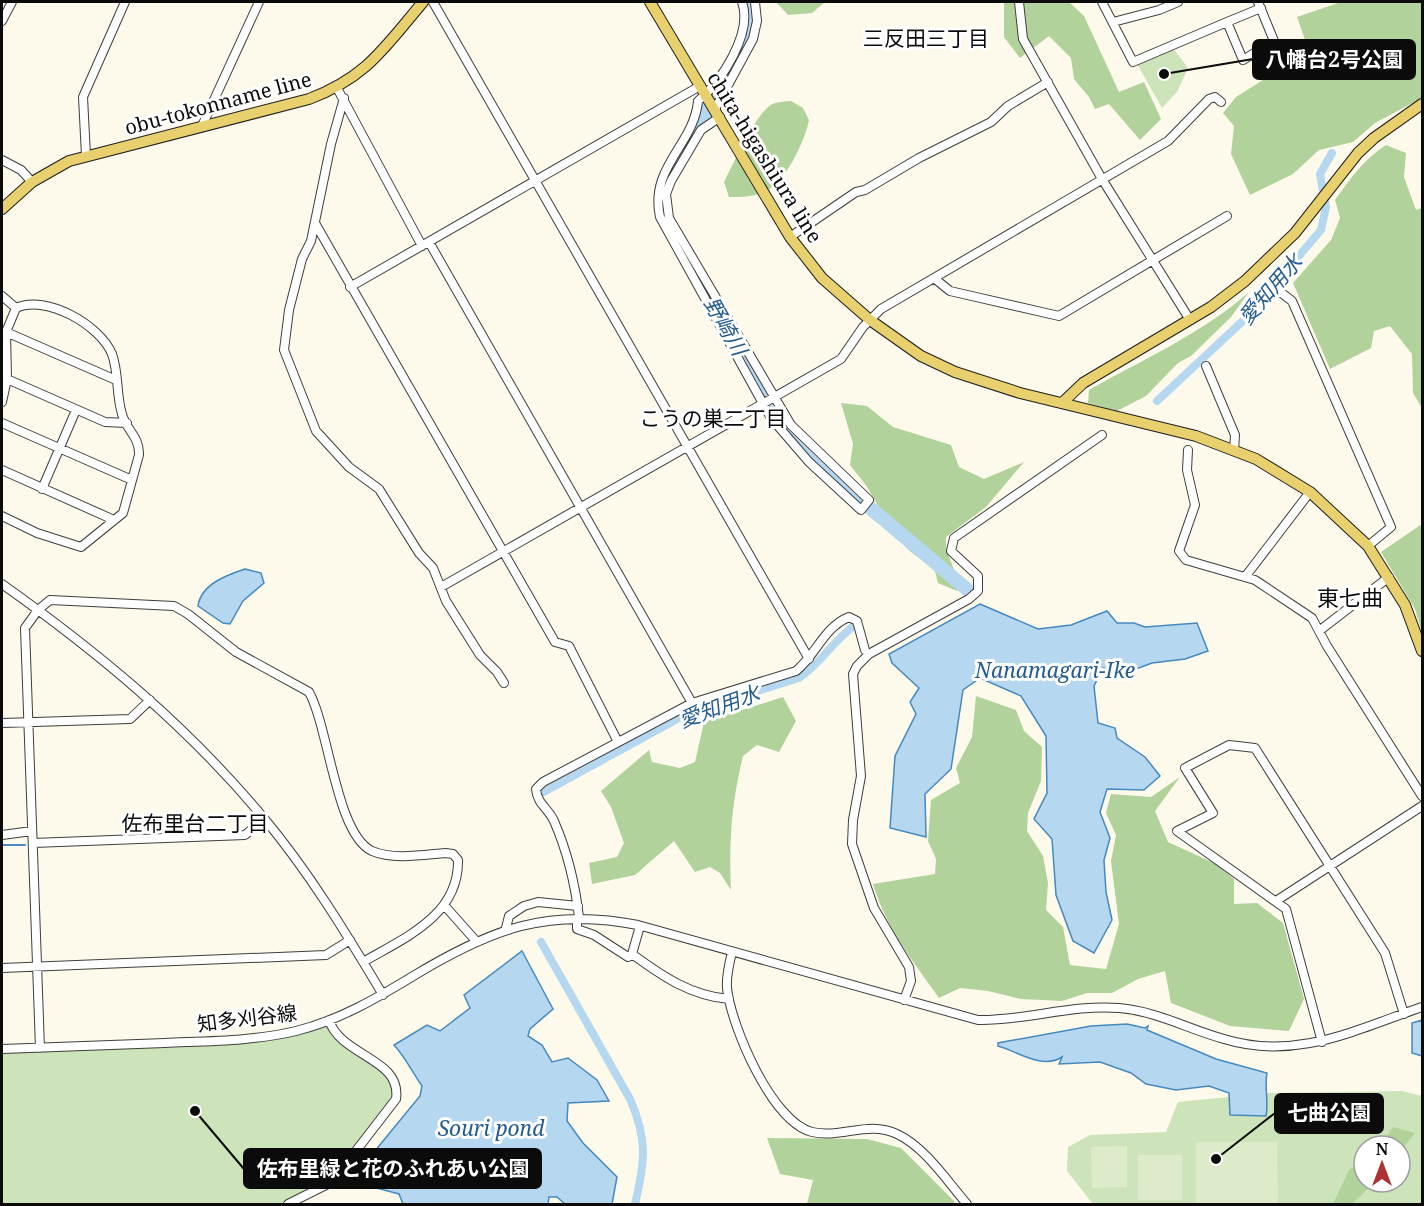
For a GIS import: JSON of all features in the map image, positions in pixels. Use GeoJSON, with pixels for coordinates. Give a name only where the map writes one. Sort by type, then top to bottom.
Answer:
{"type":"FeatureCollection","features":[{"type":"Feature","properties":{"kind":"main road","name":"obu-tokonname line"},"geometry":{"type":"LineString","coordinates":[[2,209],[32,182],[57,166],[86,156],[309,99],[337,88],[367,67],[423,2]]}},
{"type":"Feature","properties":{"kind":"main road","name":"chita-higashiura line"},"geometry":{"type":"LineString","coordinates":[[650,2],[790,237],[822,278],[870,320],[921,356],[955,372],[1020,393],[1196,436],[1256,459],[1310,492],[1368,546],[1405,605],[1422,651]]}},
{"type":"Feature","properties":{"kind":"main road"},"geometry":{"type":"LineString","coordinates":[[1063,402],[1099,373],[1190,320],[1226,296],[1271,258],[1317,205],[1347,165],[1374,138],[1422,104]]}},
{"type":"Feature","properties":{"kind":"street"},"geometry":{"type":"LineString","coordinates":[[2,21],[12,2]]}},
{"type":"Feature","properties":{"kind":"street"},"geometry":{"type":"LineString","coordinates":[[86,156],[83,98],[124,2]]}},
{"type":"Feature","properties":{"kind":"street"},"geometry":{"type":"LineString","coordinates":[[202,126],[259,2]]}},
{"type":"Feature","properties":{"kind":"street"},"geometry":{"type":"LineString","coordinates":[[433,2],[809,659]]}},
{"type":"Feature","properties":{"kind":"street"},"geometry":{"type":"LineString","coordinates":[[711,103],[698,101],[697,115],[663,172],[657,192],[657,205],[669,237],[764,403],[790,443],[861,510],[869,500],[800,436],[774,398],[675,228],[668,210],[666,194],[671,181],[701,130],[744,32],[746,12],[742,2]]}},
{"type":"Feature","properties":{"kind":"street"},"geometry":{"type":"LineString","coordinates":[[350,287],[536,182],[711,103],[753,39],[757,21],[755,2]]}},
{"type":"Feature","properties":{"kind":"street"},"geometry":{"type":"LineString","coordinates":[[1019,2],[1023,39],[1102,179],[1190,320]]}},
{"type":"Feature","properties":{"kind":"street"},"geometry":{"type":"LineString","coordinates":[[1102,2],[1132,62],[1227,22],[1259,5],[1275,41],[1243,60],[1227,22]]}},
{"type":"Feature","properties":{"kind":"street"},"geometry":{"type":"LineString","coordinates":[[1113,22],[1159,10],[1178,2]]}},
{"type":"Feature","properties":{"kind":"street"},"geometry":{"type":"LineString","coordinates":[[790,237],[856,192],[865,190],[919,158],[991,122],[1008,106],[1048,82]]}},
{"type":"Feature","properties":{"kind":"street"},"geometry":{"type":"LineString","coordinates":[[337,88],[692,703]]}},
{"type":"Feature","properties":{"kind":"street"},"geometry":{"type":"LineString","coordinates":[[441,587],[582,509],[841,359],[881,309],[1168,141],[1209,99],[1215,97],[1221,102]]}},
{"type":"Feature","properties":{"kind":"street"},"geometry":{"type":"LineString","coordinates":[[344,98],[331,144],[315,223],[289,310],[284,350],[316,431],[349,467],[379,489],[419,553],[433,568],[446,601],[480,655],[497,672],[504,683]]}},
{"type":"Feature","properties":{"kind":"street"},"geometry":{"type":"LineString","coordinates":[[2,160],[21,170],[32,182]]}},
{"type":"Feature","properties":{"kind":"street"},"geometry":{"type":"LineString","coordinates":[[934,278],[950,291],[1059,316],[1227,216]]}},
{"type":"Feature","properties":{"kind":"street"},"geometry":{"type":"LineString","coordinates":[[315,223],[555,642],[569,646],[618,742]]}},
{"type":"Feature","properties":{"kind":"street"},"geometry":{"type":"LineString","coordinates":[[1280,291],[1292,301],[1391,527],[1368,546]]}},
{"type":"Feature","properties":{"kind":"street"},"geometry":{"type":"LineString","coordinates":[[2,296],[16,308]]}},
{"type":"Feature","properties":{"kind":"street"},"geometry":{"type":"LineString","coordinates":[[2,402],[7,379],[6,332],[16,308],[26,303],[41,304],[75,317],[108,347],[115,364],[122,416],[140,446],[123,513],[77,548],[2,516]]}},
{"type":"Feature","properties":{"kind":"street"},"geometry":{"type":"LineString","coordinates":[[6,332],[116,381]]}},
{"type":"Feature","properties":{"kind":"street"},"geometry":{"type":"LineString","coordinates":[[1206,366],[1236,435],[1234,451]]}},
{"type":"Feature","properties":{"kind":"street"},"geometry":{"type":"LineString","coordinates":[[7,379],[105,422],[127,423]]}},
{"type":"Feature","properties":{"kind":"street"},"geometry":{"type":"LineString","coordinates":[[42,489],[76,410]]}},
{"type":"Feature","properties":{"kind":"street"},"geometry":{"type":"LineString","coordinates":[[2,423],[132,480]]}},
{"type":"Feature","properties":{"kind":"street"},"geometry":{"type":"LineString","coordinates":[[904,1000],[911,975],[874,908],[852,844],[852,820],[861,776],[854,674],[856,666],[869,654],[969,599],[978,591],[978,576],[951,551],[954,538],[1102,435]]}},
{"type":"Feature","properties":{"kind":"street"},"geometry":{"type":"LineString","coordinates":[[1188,450],[1187,471],[1195,506],[1179,551],[1186,560],[1245,577],[1267,586],[1306,613],[1422,796]]}},
{"type":"Feature","properties":{"kind":"street"},"geometry":{"type":"LineString","coordinates":[[2,470],[114,520]]}},
{"type":"Feature","properties":{"kind":"street"},"geometry":{"type":"LineString","coordinates":[[1245,577],[1310,492]]}},
{"type":"Feature","properties":{"kind":"street"},"geometry":{"type":"LineString","coordinates":[[1319,631],[1389,577]]}},
{"type":"Feature","properties":{"kind":"street"},"geometry":{"type":"LineString","coordinates":[[2,584],[123,675],[181,728],[264,819],[311,881],[350,940],[382,995]]}},
{"type":"Feature","properties":{"kind":"street"},"geometry":{"type":"LineString","coordinates":[[40,1048],[25,628],[38,610],[50,600],[174,606],[188,614],[236,652],[303,687],[313,700],[348,823],[357,839],[372,851],[382,854],[453,854],[458,860],[455,879],[444,905],[424,926],[363,962]]}},
{"type":"Feature","properties":{"kind":"street"},"geometry":{"type":"LineString","coordinates":[[640,926],[632,954],[628,957],[594,935],[577,929],[578,906],[568,855],[553,818],[540,803],[536,789],[543,782],[692,703],[789,674],[809,659],[838,621],[849,617],[856,621],[861,630],[865,651]]}},
{"type":"Feature","properties":{"kind":"street"},"geometry":{"type":"LineString","coordinates":[[2,723],[130,719],[150,700]]}},
{"type":"Feature","properties":{"kind":"street"},"geometry":{"type":"LineString","coordinates":[[1322,1042],[1286,909],[1177,831],[1213,813],[1185,768],[1229,745],[1255,748],[1385,953],[1404,1014]]}},
{"type":"Feature","properties":{"kind":"street"},"geometry":{"type":"LineString","coordinates":[[1276,901],[1422,806]]}},
{"type":"Feature","properties":{"kind":"street"},"geometry":{"type":"LineString","coordinates":[[33,843],[245,835],[264,819]]}},
{"type":"Feature","properties":{"kind":"street"},"geometry":{"type":"LineString","coordinates":[[2,835],[32,831]]}},
{"type":"Feature","properties":{"kind":"street"},"geometry":{"type":"LineString","coordinates":[[506,928],[509,916],[531,903],[578,906]]}},
{"type":"Feature","properties":{"kind":"street"},"geometry":{"type":"LineString","coordinates":[[444,905],[476,941]]}},
{"type":"Feature","properties":{"kind":"street","name":"知多刈谷線"},"geometry":{"type":"LineString","coordinates":[[2,1049],[238,1039],[298,1030],[329,1020],[382,995],[476,941],[506,928],[538,920],[609,919],[640,926],[978,1020],[1022,1019],[1071,1010],[1117,1008],[1159,1015],[1243,1044],[1283,1047],[1322,1042],[1422,1007]]}},
{"type":"Feature","properties":{"kind":"street"},"geometry":{"type":"LineString","coordinates":[[2,968],[326,955],[350,940]]}},
{"type":"Feature","properties":{"kind":"street"},"geometry":{"type":"LineString","coordinates":[[732,952],[726,979],[729,999],[751,1059],[775,1100],[794,1124],[816,1133],[862,1128],[894,1132],[916,1146],[967,1204]]}},
{"type":"Feature","properties":{"kind":"street"},"geometry":{"type":"LineString","coordinates":[[632,954],[698,994],[729,999]]}},
{"type":"Feature","properties":{"kind":"street"},"geometry":{"type":"LineString","coordinates":[[288,1204],[332,1182],[396,1100],[394,1081],[386,1069],[341,1042],[329,1020]]}},
{"type":"Feature","properties":{"kind":"green space"},"geometry":{"type":"Polygon","coordinates":[[[776,2],[825,2],[812,13],[788,15],[776,2]]]}},
{"type":"Feature","properties":{"kind":"green space"},"geometry":{"type":"Polygon","coordinates":[[[1004,2],[1069,2],[1084,16],[1119,92],[1144,82],[1161,119],[1140,140],[1109,104],[1095,109],[1089,97],[1074,79],[1071,58],[1049,36],[1020,58],[1004,37],[1004,2]]]}},
{"type":"Feature","properties":{"kind":"green space"},"geometry":{"type":"Polygon","coordinates":[[[1341,2],[1422,2],[1422,98],[1375,123],[1353,142],[1319,150],[1293,174],[1250,195],[1231,154],[1234,126],[1223,113],[1236,97],[1309,51],[1297,17],[1341,2]]]}},
{"type":"Feature","properties":{"kind":"green space"},"geometry":{"type":"Polygon","coordinates":[[[1173,48],[1188,68],[1177,92],[1162,108],[1137,64],[1173,48]]]}},
{"type":"Feature","properties":{"kind":"green space"},"geometry":{"type":"Polygon","coordinates":[[[791,101],[803,108],[809,120],[794,160],[781,179],[766,191],[752,196],[729,197],[724,182],[756,122],[771,105],[791,101]]]}},
{"type":"Feature","properties":{"kind":"green space"},"geometry":{"type":"Polygon","coordinates":[[[1386,145],[1406,153],[1404,177],[1416,210],[1422,208],[1422,408],[1413,393],[1412,354],[1390,326],[1374,331],[1371,348],[1330,369],[1293,283],[1331,240],[1340,218],[1335,200],[1364,163],[1386,145]]]}},
{"type":"Feature","properties":{"kind":"green space"},"geometry":{"type":"Polygon","coordinates":[[[1249,292],[1231,317],[1191,356],[1178,363],[1146,396],[1117,411],[1088,403],[1089,390],[1192,333],[1249,292]]]}},
{"type":"Feature","properties":{"kind":"green space"},"geometry":{"type":"Polygon","coordinates":[[[841,403],[867,406],[893,427],[951,445],[959,467],[984,479],[1024,462],[986,507],[946,537],[947,551],[957,582],[957,591],[938,583],[933,564],[910,551],[901,542],[865,484],[850,465],[853,444],[841,403]]]}},
{"type":"Feature","properties":{"kind":"green space"},"geometry":{"type":"Polygon","coordinates":[[[1422,524],[1422,633],[1415,609],[1381,552],[1422,524]]]}},
{"type":"Feature","properties":{"kind":"green space"},"geometry":{"type":"Polygon","coordinates":[[[976,696],[1016,710],[1024,731],[1042,747],[1041,781],[1028,813],[1027,831],[1043,856],[1048,883],[1046,910],[1063,927],[1070,965],[1106,969],[1119,924],[1111,861],[1116,835],[1106,813],[1111,794],[1151,797],[1180,777],[1155,811],[1168,842],[1216,864],[1234,879],[1234,904],[1257,903],[1283,923],[1304,999],[1289,1031],[1230,1026],[1171,1003],[1165,971],[1138,979],[1112,993],[1087,993],[1062,1001],[1021,999],[988,991],[960,988],[939,998],[893,930],[873,884],[935,874],[936,859],[928,841],[931,800],[960,783],[956,768],[972,737],[976,696]]]}},
{"type":"Feature","properties":{"kind":"green space"},"geometry":{"type":"Polygon","coordinates":[[[783,697],[796,721],[779,752],[757,745],[743,756],[732,823],[731,890],[720,873],[710,867],[695,872],[674,841],[635,875],[592,884],[589,863],[617,857],[624,843],[611,807],[601,791],[649,750],[652,762],[680,768],[695,762],[704,722],[783,697]]]}},
{"type":"Feature","properties":{"kind":"green space"},"geometry":{"type":"Polygon","coordinates":[[[329,1020],[332,1029],[385,1069],[397,1093],[332,1182],[288,1204],[2,1204],[2,1049],[238,1039],[329,1020]]]}},
{"type":"Feature","properties":{"kind":"green space"},"geometry":{"type":"Polygon","coordinates":[[[1402,1091],[1422,1096],[1422,1204],[1093,1204],[1067,1171],[1068,1147],[1090,1135],[1166,1132],[1178,1102],[1269,1093],[1402,1091]]]}},
{"type":"Feature","properties":{"kind":"green space"},"geometry":{"type":"Polygon","coordinates":[[[1393,1127],[1415,1133],[1412,1137],[1412,1134],[1389,1134],[1393,1127]]]}},
{"type":"Feature","properties":{"kind":"green space"},"geometry":{"type":"Polygon","coordinates":[[[767,1138],[867,1139],[901,1148],[955,1202],[952,1204],[807,1204],[813,1180],[780,1174],[767,1138]]]}},
{"type":"Feature","properties":{"kind":"green space"},"geometry":{"type":"Polygon","coordinates":[[[1196,1142],[1277,1142],[1278,1204],[1196,1204],[1196,1142]]]}},
{"type":"Feature","properties":{"kind":"green space"},"geometry":{"type":"Polygon","coordinates":[[[1127,1146],[1127,1187],[1092,1188],[1091,1147],[1127,1146]]]}},
{"type":"Feature","properties":{"kind":"green space"},"geometry":{"type":"Polygon","coordinates":[[[1138,1155],[1182,1155],[1182,1200],[1138,1200],[1138,1155]]]}},
{"type":"Feature","properties":{"kind":"green space"},"geometry":{"type":"Polygon","coordinates":[[[1352,1168],[1352,1194],[1362,1194],[1352,1204],[1333,1204],[1352,1168]]]}},
{"type":"Feature","properties":{"kind":"water"},"geometry":{"type":"Polygon","coordinates":[[[245,569],[261,573],[264,583],[243,601],[230,624],[223,623],[198,606],[200,598],[209,586],[245,569]]]}},
{"type":"Feature","properties":{"kind":"water","name":"Nanamagari-Ike"},"geometry":{"type":"Polygon","coordinates":[[[980,604],[1038,629],[1071,625],[1107,611],[1117,623],[1134,623],[1145,627],[1197,623],[1208,651],[1185,659],[1152,663],[1128,672],[1103,668],[1094,686],[1098,723],[1115,728],[1117,738],[1145,757],[1160,776],[1144,790],[1107,789],[1100,812],[1110,838],[1104,860],[1106,892],[1112,920],[1094,953],[1073,941],[1056,895],[1052,839],[1034,819],[1047,793],[1046,736],[1021,696],[980,678],[963,690],[951,769],[925,794],[926,837],[890,828],[895,756],[916,714],[910,702],[919,688],[892,663],[889,654],[980,604]]]}},
{"type":"Feature","properties":{"kind":"water","name":"Souri pond"},"geometry":{"type":"Polygon","coordinates":[[[522,951],[553,1009],[530,1029],[528,1036],[542,1045],[552,1062],[568,1058],[597,1080],[609,1101],[568,1103],[567,1121],[583,1143],[617,1177],[612,1204],[565,1204],[557,1197],[549,1197],[548,1204],[403,1204],[399,1194],[376,1188],[370,1157],[420,1096],[422,1086],[394,1045],[427,1025],[440,1031],[470,1008],[464,995],[522,951]]]}},
{"type":"Feature","properties":{"kind":"water"},"geometry":{"type":"Polygon","coordinates":[[[1422,1020],[1422,1056],[1412,1053],[1412,1023],[1422,1020]]]}},
{"type":"Feature","properties":{"kind":"water"},"geometry":{"type":"Polygon","coordinates":[[[1127,1024],[1145,1028],[1148,1026],[1147,1030],[1216,1059],[1267,1073],[1266,1116],[1230,1115],[1229,1093],[1209,1086],[1176,1090],[1146,1084],[1131,1073],[1100,1062],[1059,1064],[1062,1057],[1038,1061],[998,1046],[998,1043],[1091,1026],[1127,1024]]]}},
{"type":"Feature","properties":{"kind":"waterway","name":"野崎川"},"geometry":{"type":"LineString","coordinates":[[662,192],[667,179],[746,44],[751,22],[749,2]]}},
{"type":"Feature","properties":{"kind":"waterway","name":"愛知用水"},"geometry":{"type":"LineString","coordinates":[[1157,401],[1246,318],[1321,230],[1326,207],[1320,174],[1332,153]]}},
{"type":"Feature","properties":{"kind":"waterway","name":"野崎川"},"geometry":{"type":"LineString","coordinates":[[699,279],[778,417],[796,441],[863,502],[969,591]]}},
{"type":"Feature","properties":{"kind":"waterway","name":"愛知用水"},"geometry":{"type":"LineString","coordinates":[[542,793],[690,712],[799,678],[855,625]]}},
{"type":"Feature","properties":{"kind":"waterway"},"geometry":{"type":"LineString","coordinates":[[2,845],[25,845]]}},
{"type":"Feature","properties":{"kind":"waterway","name":"愛知用水"},"geometry":{"type":"LineString","coordinates":[[541,942],[630,1099],[636,1114],[642,1139],[643,1163],[635,1204]]}},
{"type":"Feature","properties":{"kind":"place","name":"八幡台2号公園"},"geometry":{"type":"Point","coordinates":[1164,74]}},
{"type":"Feature","properties":{"kind":"place","name":"佐布里緑と花のふれあい公園"},"geometry":{"type":"Point","coordinates":[195,1111]}},
{"type":"Feature","properties":{"kind":"place","name":"七曲公園"},"geometry":{"type":"Point","coordinates":[1216,1159]}},
{"type":"Feature","properties":{"kind":"district","name":"三反田三丁目"},"geometry":{"type":"Point","coordinates":[926,38]}},
{"type":"Feature","properties":{"kind":"district","name":"こうの巣二丁目"},"geometry":{"type":"Point","coordinates":[713,418]}},
{"type":"Feature","properties":{"kind":"district","name":"東七曲"},"geometry":{"type":"Point","coordinates":[1350,597]}},
{"type":"Feature","properties":{"kind":"district","name":"佐布里台二丁目"},"geometry":{"type":"Point","coordinates":[195,823]}}]}
